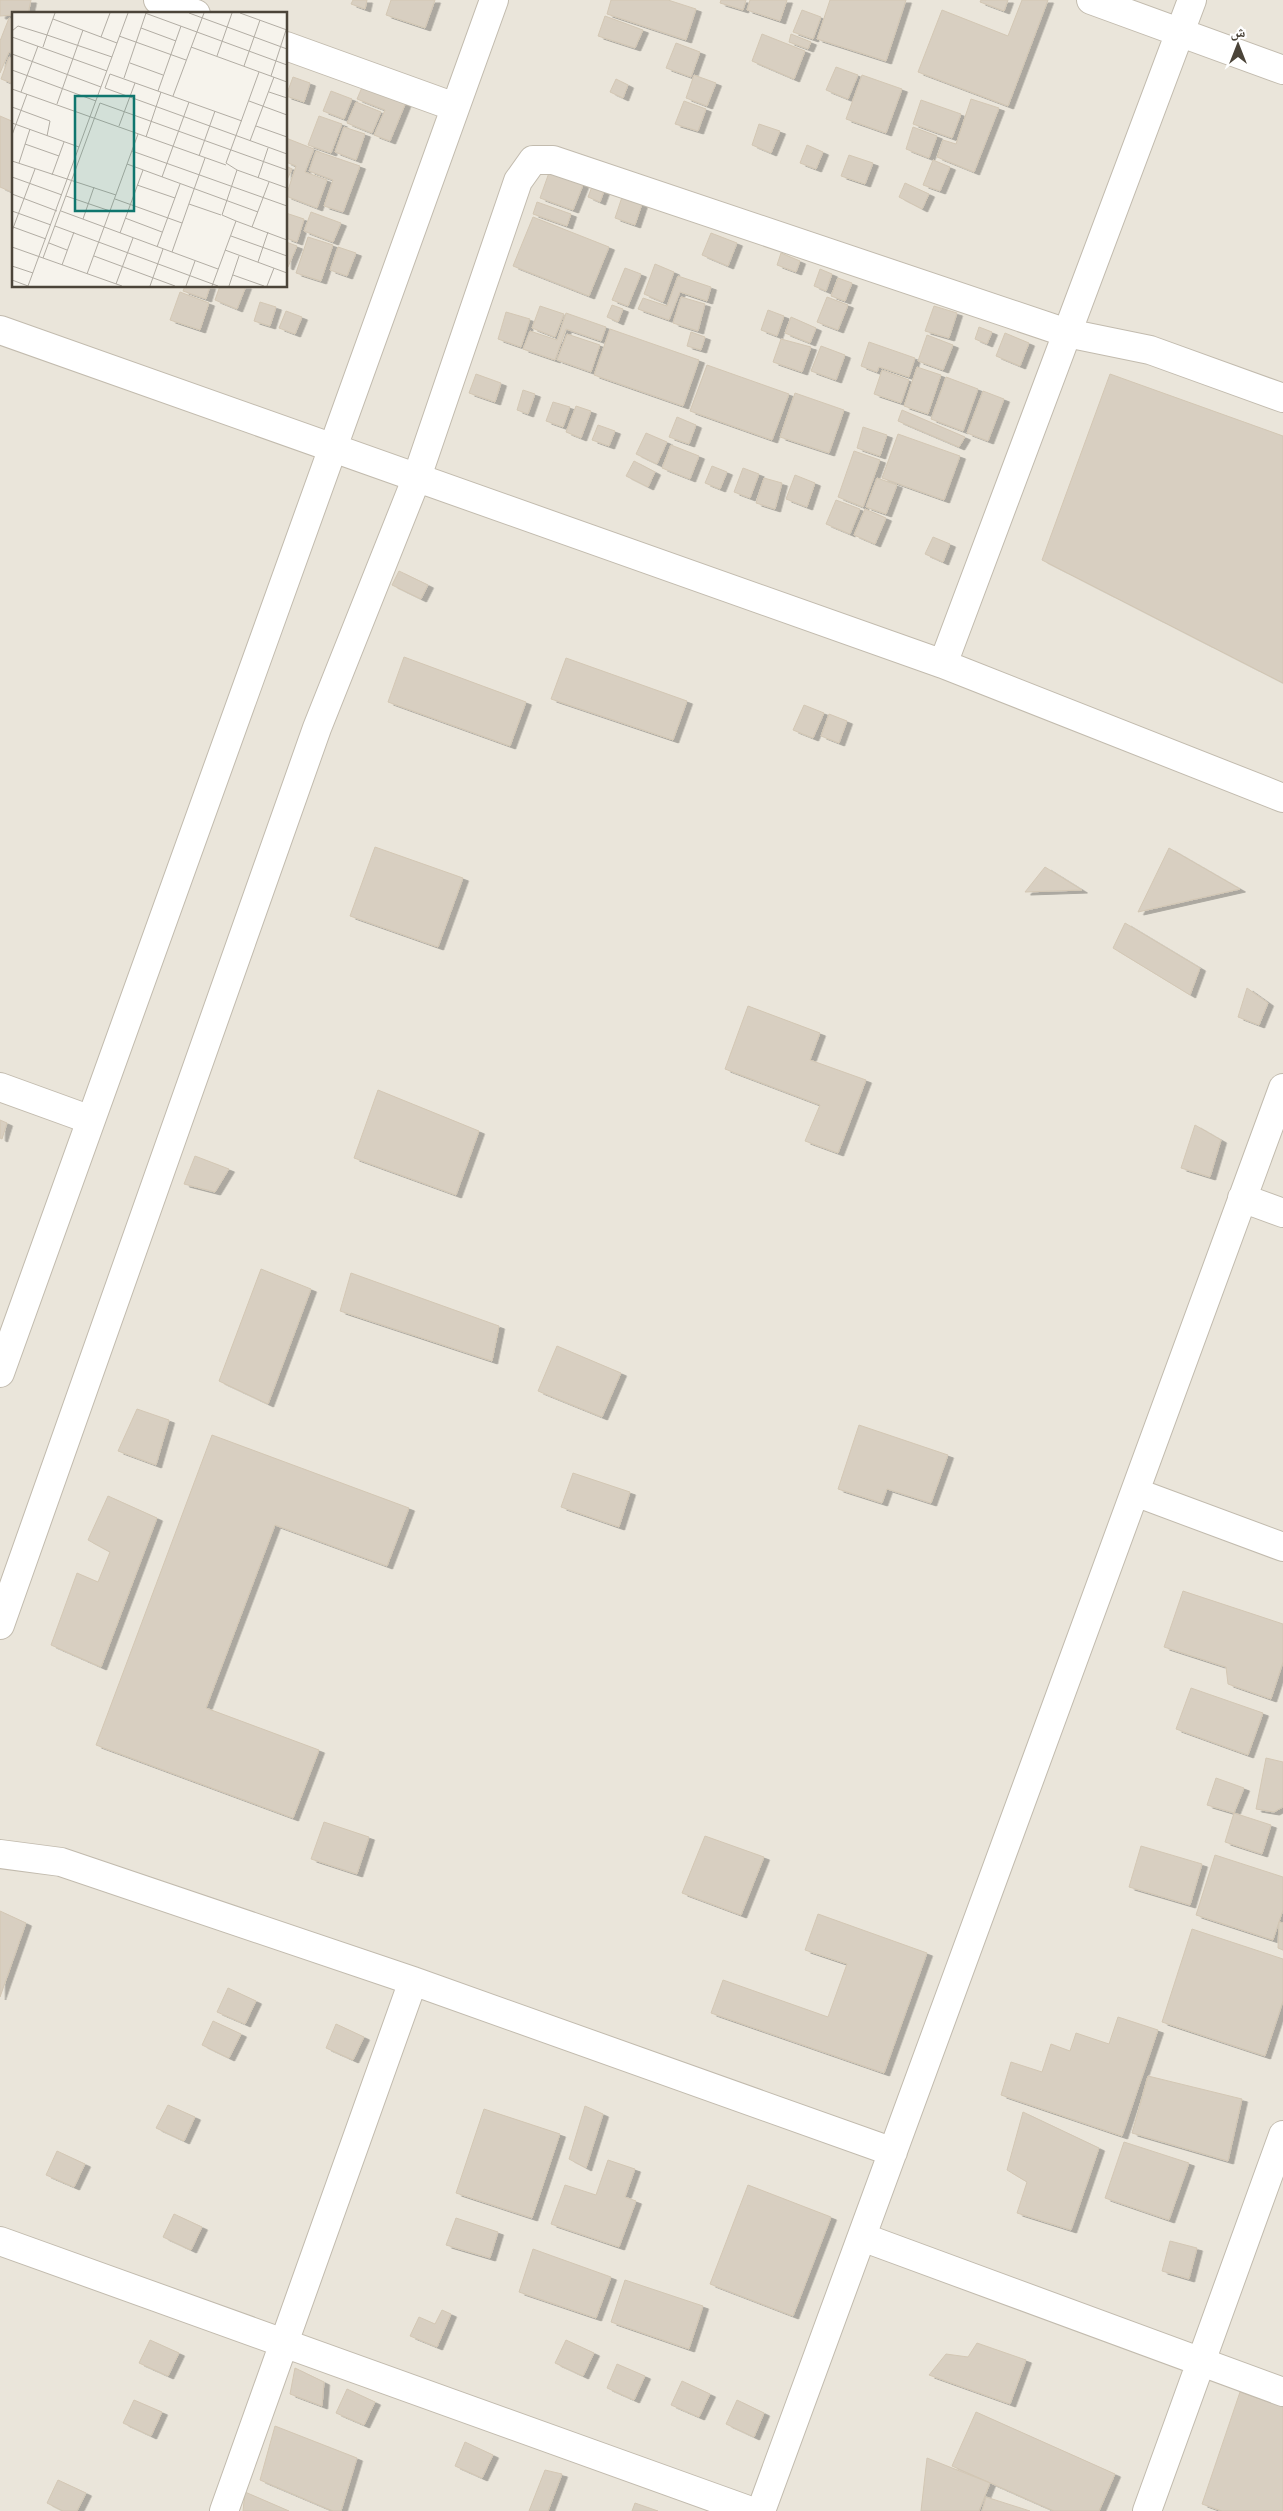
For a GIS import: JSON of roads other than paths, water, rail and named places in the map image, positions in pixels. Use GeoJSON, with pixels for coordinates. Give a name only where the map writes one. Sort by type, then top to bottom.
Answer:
{"type":"FeatureCollection","features":[{"type":"Feature","properties":{"kind":"street"},"geometry":{"type":"LineString","coordinates":[[158,0],[191,12]]}},
{"type":"Feature","properties":{"kind":"street"},"geometry":{"type":"LineString","coordinates":[[0,1373],[494,0]]}},
{"type":"Feature","properties":{"kind":"street"},"geometry":{"type":"LineString","coordinates":[[1091,0],[1283,70]]}},
{"type":"Feature","properties":{"kind":"street"},"geometry":{"type":"LineString","coordinates":[[943,664],[1192,0]]}},
{"type":"Feature","properties":{"kind":"street"},"geometry":{"type":"LineString","coordinates":[[288,47],[455,107]]}},
{"type":"Feature","properties":{"kind":"street"},"geometry":{"type":"LineString","coordinates":[[0,1625],[317,728],[417,477],[518,181],[533,160],[553,160],[1067,333],[1150,350],[1283,398]]}},
{"type":"Feature","properties":{"kind":"street"},"geometry":{"type":"LineString","coordinates":[[0,330],[943,664],[1283,798]]}},
{"type":"Feature","properties":{"kind":"street"},"geometry":{"type":"LineString","coordinates":[[0,1087],[91,1120]]}},
{"type":"Feature","properties":{"kind":"street"},"geometry":{"type":"LineString","coordinates":[[761,2511],[1283,1088]]}},
{"type":"Feature","properties":{"kind":"street"},"geometry":{"type":"LineString","coordinates":[[1242,1198],[1283,1213]]}},
{"type":"Feature","properties":{"kind":"street"},"geometry":{"type":"LineString","coordinates":[[1135,1492],[1283,1548]]}},
{"type":"Feature","properties":{"kind":"street"},"geometry":{"type":"LineString","coordinates":[[0,1854],[61,1862],[413,1982],[893,2152]]}},
{"type":"Feature","properties":{"kind":"street"},"geometry":{"type":"LineString","coordinates":[[224,2511],[413,1982]]}},
{"type":"Feature","properties":{"kind":"street"},"geometry":{"type":"LineString","coordinates":[[1147,2511],[1283,2135]]}},
{"type":"Feature","properties":{"kind":"street"},"geometry":{"type":"LineString","coordinates":[[862,2237],[1283,2392]]}},
{"type":"Feature","properties":{"kind":"street"},"geometry":{"type":"LineString","coordinates":[[0,2241],[751,2511]]}}]}
